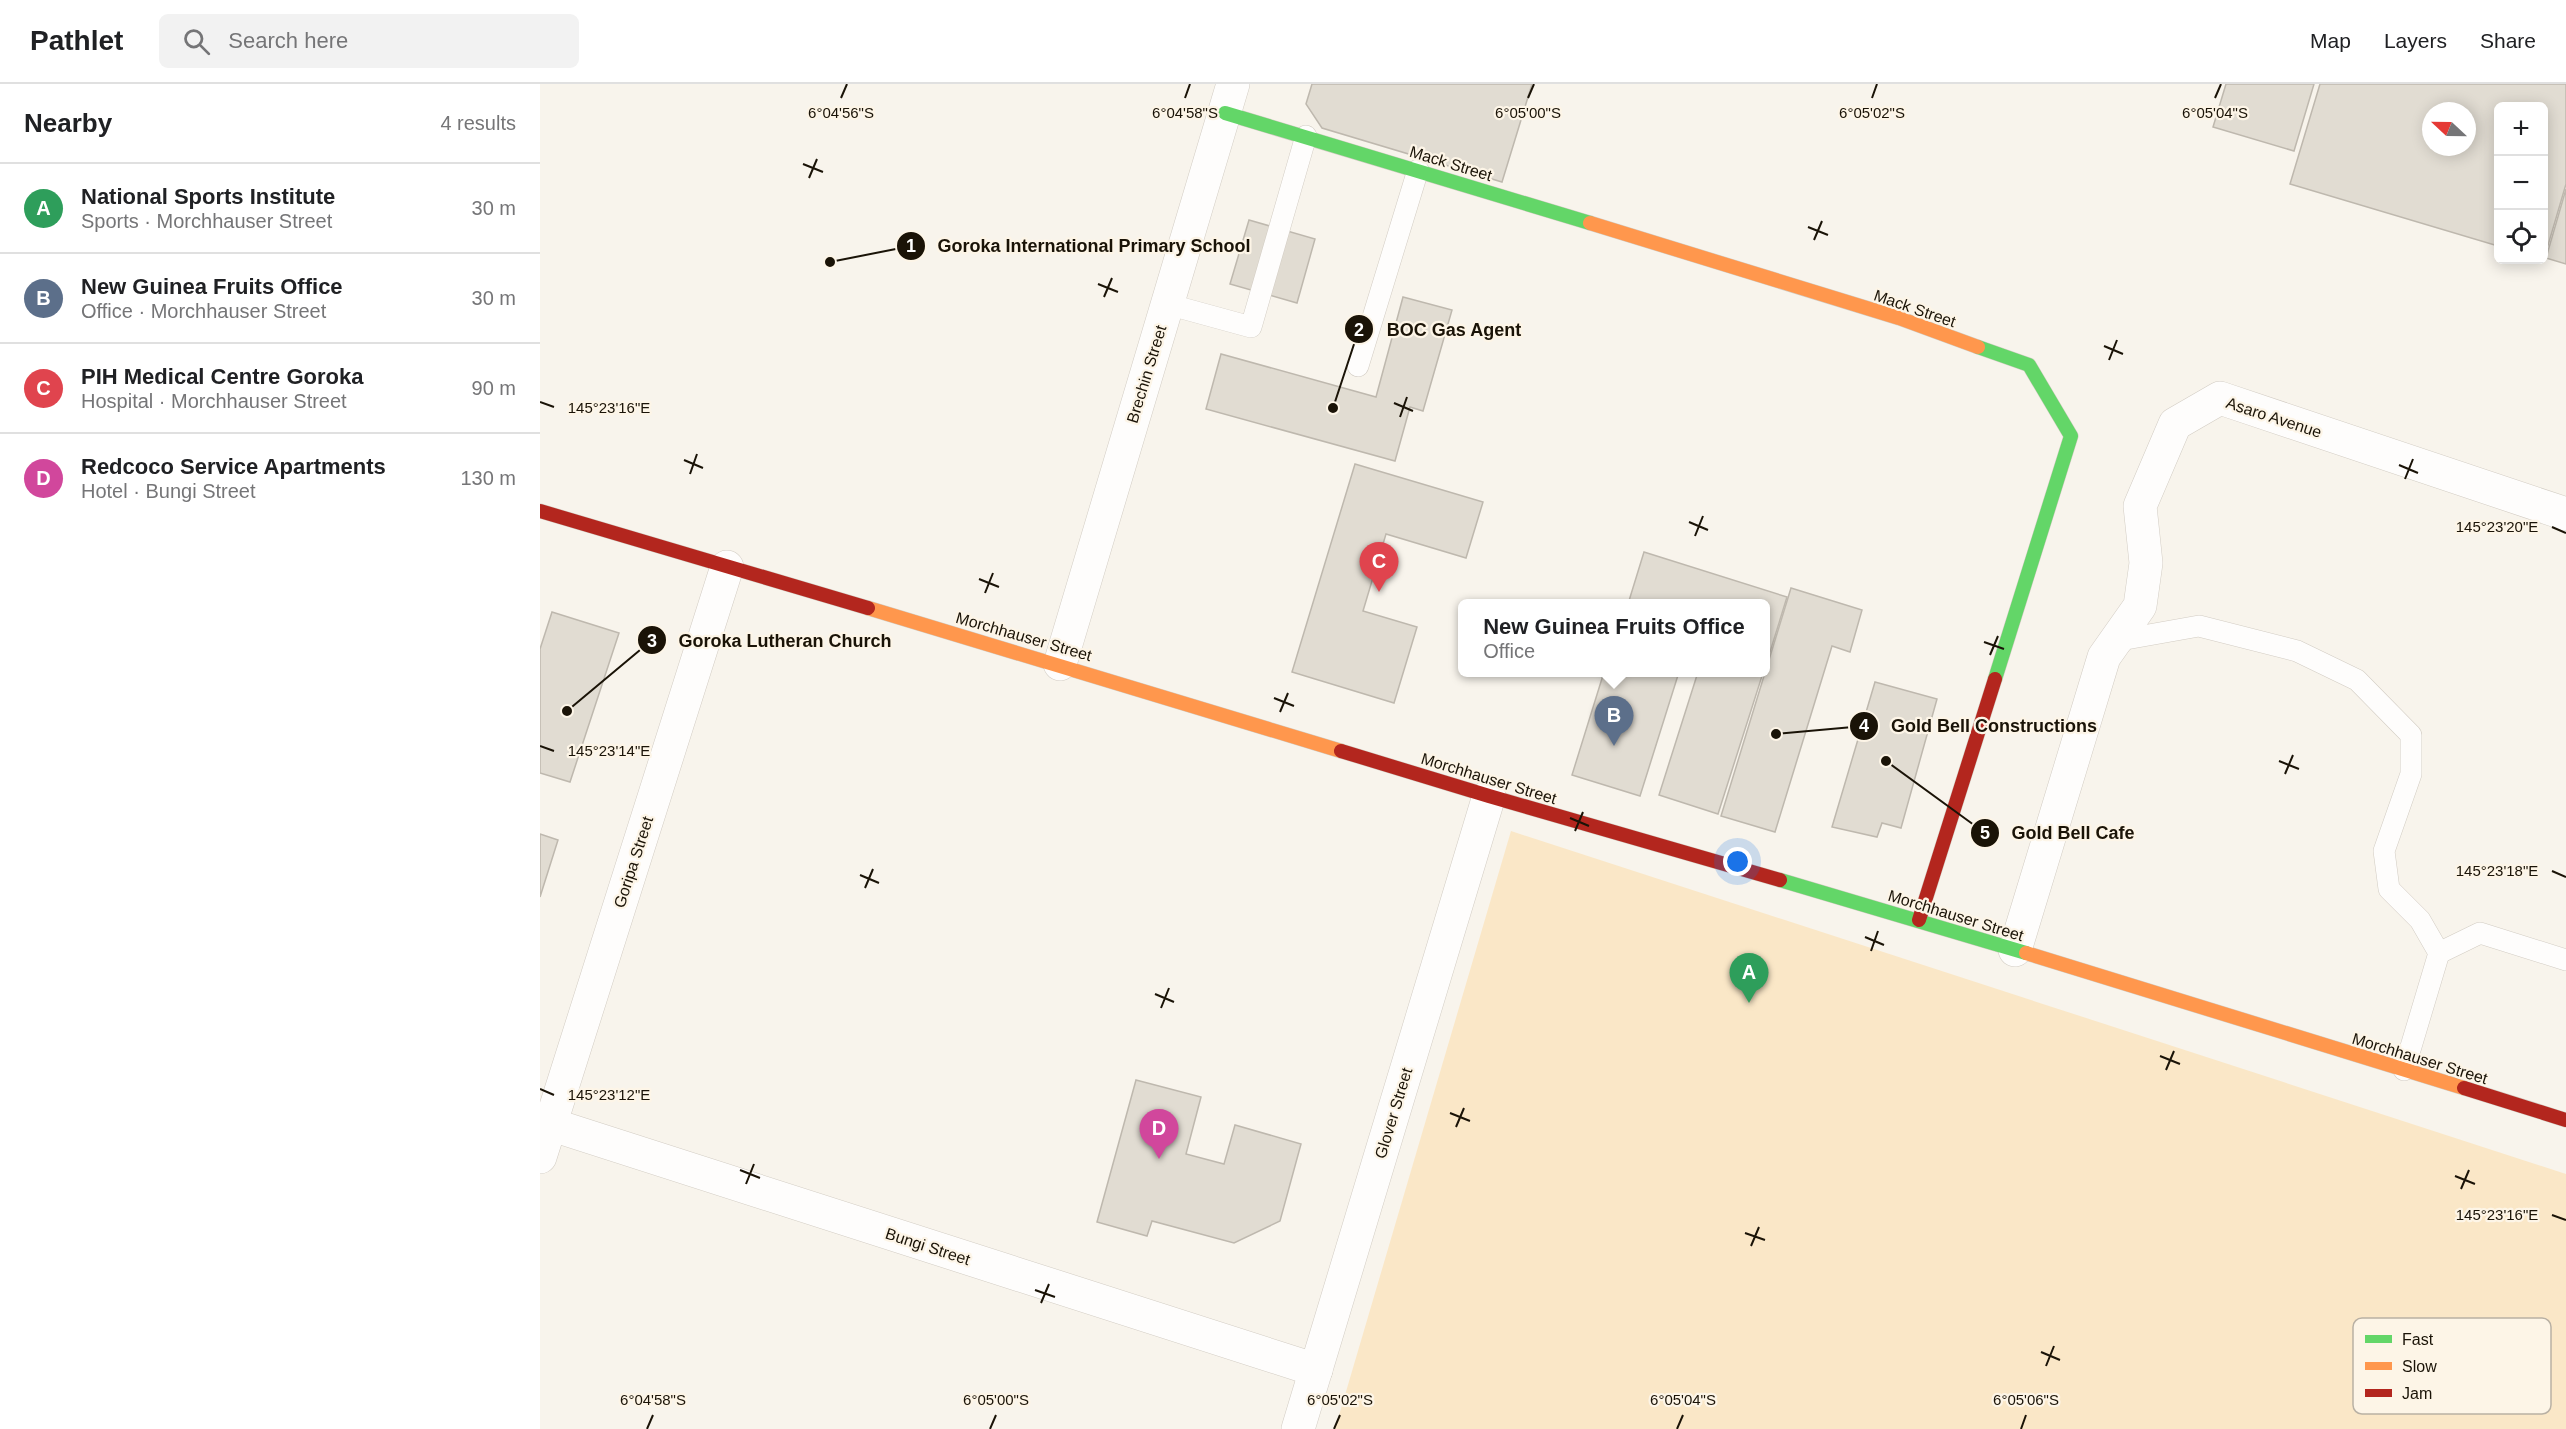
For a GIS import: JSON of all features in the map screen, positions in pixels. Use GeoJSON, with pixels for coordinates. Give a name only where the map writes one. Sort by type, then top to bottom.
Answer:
{"type":"FeatureCollection","features":[{"type":"Feature","properties":{"kind":"street","name":"Mack Street"},"geometry":{"type":"LineString","coordinates":[[1229,98],[1306,136],[1899,318],[2029,365],[2071,436],[1918,920]]}},
{"type":"Feature","properties":{"kind":"street","name":"Brechin Street"},"geometry":{"type":"LineString","coordinates":[[1060,664],[1229,98]]}},
{"type":"Feature","properties":{"kind":"street","name":"Asaro Avenue"},"geometry":{"type":"LineString","coordinates":[[2015,950],[2104,657],[2140,606],[2146,563],[2140,506],[2175,424],[2220,398],[2566,514]]}},
{"type":"Feature","properties":{"kind":"street","name":"Morchhauser Street"},"geometry":{"type":"LineString","coordinates":[[540,511],[1060,664],[1489,796],[1918,920],[2566,1120]]}},
{"type":"Feature","properties":{"kind":"street","name":"Goripa Street"},"geometry":{"type":"LineString","coordinates":[[540,1157],[545,1123],[727,567]]}},
{"type":"Feature","properties":{"kind":"street","name":"Glover Street"},"geometry":{"type":"LineString","coordinates":[[1298,1429],[1489,796]]}},
{"type":"Feature","properties":{"kind":"street","name":"Bungi Street"},"geometry":{"type":"LineString","coordinates":[[545,1123],[1316,1370]]}},
{"type":"Feature","properties":{"kind":"lane"},"geometry":{"type":"LineString","coordinates":[[1167,304],[1251,327],[1306,136]]}},
{"type":"Feature","properties":{"kind":"lane"},"geometry":{"type":"LineString","coordinates":[[1358,366],[1418,170]]}},
{"type":"Feature","properties":{"kind":"lane"},"geometry":{"type":"LineString","coordinates":[[2104,657],[2126,639],[2199,626],[2297,651],[2357,680],[2410,735],[2411,774],[2384,851],[2389,890],[2420,920],[2439,953],[2404,1070]]}},
{"type":"Feature","properties":{"kind":"lane"},"geometry":{"type":"LineString","coordinates":[[2439,953],[2480,933],[2566,960]]}},
{"type":"Feature","properties":{"kind":"shaded area"},"geometry":{"type":"Polygon","coordinates":[[[1511,831],[2566,1174],[2566,1429],[1335,1429],[1511,831]]]}},
{"type":"Feature","properties":{"kind":"building"},"geometry":{"type":"Polygon","coordinates":[[[1312,84],[1532,84],[1502,182],[1322,128],[1306,104],[1312,84]]]}},
{"type":"Feature","properties":{"kind":"building"},"geometry":{"type":"Polygon","coordinates":[[[2226,84],[2314,84],[2294,151],[2213,127],[2226,84]]]}},
{"type":"Feature","properties":{"kind":"building"},"geometry":{"type":"Polygon","coordinates":[[[2320,84],[2566,84],[2566,184],[2548,245],[2548,102],[2494,102],[2494,245],[2290,184],[2320,84]]]}},
{"type":"Feature","properties":{"kind":"building"},"geometry":{"type":"Polygon","coordinates":[[[2566,189],[2566,264],[2548,259],[2548,251],[2566,189]]]}},
{"type":"Feature","properties":{"kind":"building"},"geometry":{"type":"Polygon","coordinates":[[[1249,220],[1315,239],[1297,303],[1230,284],[1249,220]]]}},
{"type":"Feature","properties":{"kind":"building"},"geometry":{"type":"Polygon","coordinates":[[[1403,297],[1452,310],[1423,411],[1410,407],[1395,461],[1206,409],[1221,354],[1376,397],[1403,297]]]}},
{"type":"Feature","properties":{"kind":"building"},"geometry":{"type":"Polygon","coordinates":[[[1355,464],[1483,502],[1466,558],[1386,534],[1363,611],[1417,627],[1394,703],[1292,672],[1355,464]]]}},
{"type":"Feature","properties":{"kind":"building"},"geometry":{"type":"Polygon","coordinates":[[[1644,552],[1787,597],[1770,652],[1770,599],[1630,599],[1644,552]]]}},
{"type":"Feature","properties":{"kind":"building"},"geometry":{"type":"Polygon","coordinates":[[[1791,588],[1862,610],[1850,652],[1832,646],[1775,832],[1721,816],[1764,677],[1770,677],[1770,656],[1791,588]]]}},
{"type":"Feature","properties":{"kind":"building"},"geometry":{"type":"Polygon","coordinates":[[[552,612],[619,633],[570,782],[540,773],[540,649],[552,612]]]}},
{"type":"Feature","properties":{"kind":"building"},"geometry":{"type":"Polygon","coordinates":[[[1602,677],[1677,677],[1640,796],[1572,775],[1602,677]]]}},
{"type":"Feature","properties":{"kind":"building"},"geometry":{"type":"Polygon","coordinates":[[[1696,677],[1762,677],[1718,814],[1659,795],[1696,677]]]}},
{"type":"Feature","properties":{"kind":"building"},"geometry":{"type":"Polygon","coordinates":[[[1875,682],[1937,699],[1901,828],[1882,823],[1877,837],[1832,827],[1875,682]]]}},
{"type":"Feature","properties":{"kind":"building"},"geometry":{"type":"Polygon","coordinates":[[[540,834],[558,840],[540,897],[540,834]]]}},
{"type":"Feature","properties":{"kind":"building"},"geometry":{"type":"Polygon","coordinates":[[[1136,1080],[1201,1097],[1186,1154],[1224,1164],[1235,1125],[1301,1144],[1280,1221],[1234,1243],[1152,1221],[1147,1236],[1097,1222],[1136,1080]]]}},
{"type":"Feature","properties":{"kind":"traffic: fast"},"geometry":{"type":"LineString","coordinates":[[1225,113],[1590,223]]}},
{"type":"Feature","properties":{"kind":"traffic: fast"},"geometry":{"type":"LineString","coordinates":[[1978,347],[2029,365],[2071,436],[1995,679]]}},
{"type":"Feature","properties":{"kind":"traffic: fast"},"geometry":{"type":"LineString","coordinates":[[1780,880],[2026,953]]}},
{"type":"Feature","properties":{"kind":"traffic: slow"},"geometry":{"type":"LineString","coordinates":[[1590,223],[1899,318],[1978,347]]}},
{"type":"Feature","properties":{"kind":"traffic: slow"},"geometry":{"type":"LineString","coordinates":[[868,608],[1341,751]]}},
{"type":"Feature","properties":{"kind":"traffic: slow"},"geometry":{"type":"LineString","coordinates":[[2026,953],[2464,1088]]}},
{"type":"Feature","properties":{"kind":"traffic: jam"},"geometry":{"type":"LineString","coordinates":[[540,511],[868,608]]}},
{"type":"Feature","properties":{"kind":"traffic: jam"},"geometry":{"type":"LineString","coordinates":[[1919,920],[1995,679]]}},
{"type":"Feature","properties":{"kind":"traffic: jam"},"geometry":{"type":"LineString","coordinates":[[1341,751],[1780,880]]}},
{"type":"Feature","properties":{"kind":"traffic: jam"},"geometry":{"type":"LineString","coordinates":[[2464,1088],[2566,1120]]}},
{"type":"Feature","properties":{"kind":"place","name":"Goroka International Primary School"},"geometry":{"type":"Point","coordinates":[830,262]}},
{"type":"Feature","properties":{"kind":"place","name":"BOC Gas Agent"},"geometry":{"type":"Point","coordinates":[1333,408]}},
{"type":"Feature","properties":{"kind":"place","name":"PIH Medical Centre Goroka"},"geometry":{"type":"Point","coordinates":[1379,592]}},
{"type":"Feature","properties":{"kind":"place","name":"Goroka Lutheran Church"},"geometry":{"type":"Point","coordinates":[567,711]}},
{"type":"Feature","properties":{"kind":"place","name":"Gold Bell Constructions"},"geometry":{"type":"Point","coordinates":[1776,734]}},
{"type":"Feature","properties":{"kind":"place","name":"New Guinea Fruits Office"},"geometry":{"type":"Point","coordinates":[1614,746]}},
{"type":"Feature","properties":{"kind":"place","name":"Gold Bell Cafe"},"geometry":{"type":"Point","coordinates":[1886,761]}},
{"type":"Feature","properties":{"kind":"place","name":"National Sports Institute"},"geometry":{"type":"Point","coordinates":[1749,1003]}},
{"type":"Feature","properties":{"kind":"place","name":"Redcoco Service Apartments"},"geometry":{"type":"Point","coordinates":[1159,1159]}}]}
